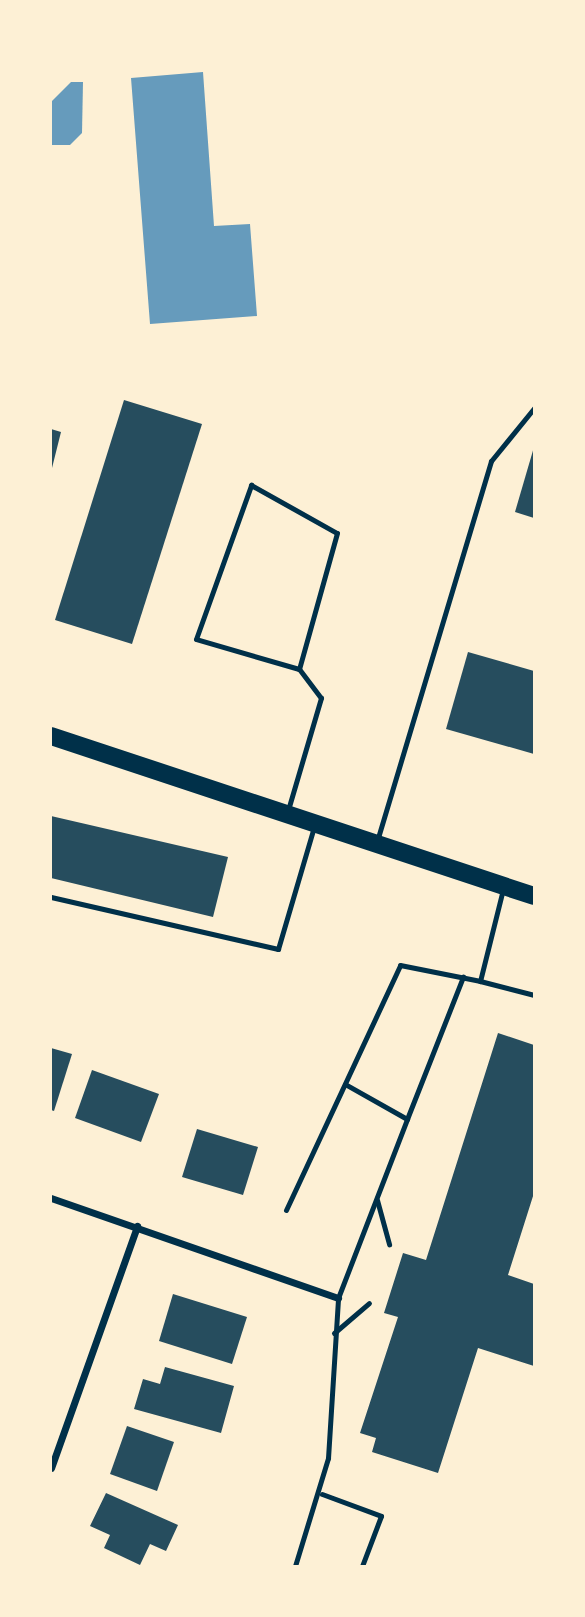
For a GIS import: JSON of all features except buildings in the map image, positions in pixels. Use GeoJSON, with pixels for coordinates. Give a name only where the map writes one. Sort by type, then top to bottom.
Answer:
{"type":"FeatureCollection","features":[{"type":"Feature","properties":{"kind":"main road"},"geometry":{"type":"LineString","coordinates":[[51,736],[534,896]]}},
{"type":"Feature","properties":{"kind":"street"},"geometry":{"type":"LineString","coordinates":[[51,1198],[338,1298]]}},
{"type":"Feature","properties":{"kind":"street"},"geometry":{"type":"LineString","coordinates":[[51,1468],[137,1226]]}},
{"type":"Feature","properties":{"kind":"lane"},"geometry":{"type":"LineString","coordinates":[[376,844],[491,461],[534,408]]}},
{"type":"Feature","properties":{"kind":"lane"},"geometry":{"type":"LineString","coordinates":[[287,813],[321,698],[299,669],[195,639],[251,485],[337,533],[299,669]]}},
{"type":"Feature","properties":{"kind":"lane"},"geometry":{"type":"LineString","coordinates":[[51,897],[278,949],[315,823]]}},
{"type":"Feature","properties":{"kind":"lane"},"geometry":{"type":"LineString","coordinates":[[480,981],[503,886]]}},
{"type":"Feature","properties":{"kind":"lane"},"geometry":{"type":"LineString","coordinates":[[286,1210],[400,965],[534,995]]}},
{"type":"Feature","properties":{"kind":"lane"},"geometry":{"type":"LineString","coordinates":[[295,1566],[321,1494],[338,1298],[463,977]]}},
{"type":"Feature","properties":{"kind":"lane"},"geometry":{"type":"LineString","coordinates":[[345,1084],[407,1119]]}},
{"type":"Feature","properties":{"kind":"lane"},"geometry":{"type":"LineString","coordinates":[[377,1198],[388,1244]]}},
{"type":"Feature","properties":{"kind":"lane"},"geometry":{"type":"LineString","coordinates":[[334,1333],[369,1303]]}},
{"type":"Feature","properties":{"kind":"lane"},"geometry":{"type":"LineString","coordinates":[[321,1494],[382,1516],[362,1566]]}},
{"type":"Feature","properties":{"kind":"water"},"geometry":{"type":"Polygon","coordinates":[[[203,72],[214,226],[250,224],[257,316],[150,324],[131,78],[203,72]]]}},
{"type":"Feature","properties":{"kind":"water"},"geometry":{"type":"Polygon","coordinates":[[[71,82],[83,82],[82,133],[70,145],[51,145],[51,102],[71,82]]]}}]}
